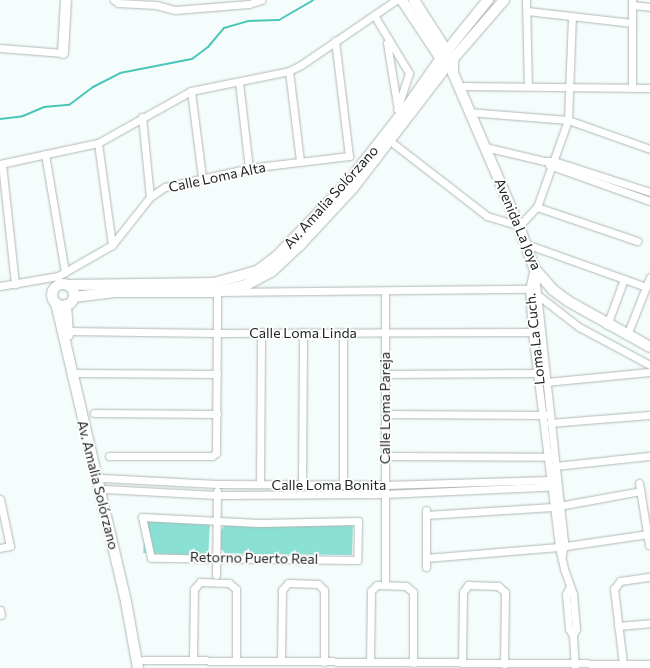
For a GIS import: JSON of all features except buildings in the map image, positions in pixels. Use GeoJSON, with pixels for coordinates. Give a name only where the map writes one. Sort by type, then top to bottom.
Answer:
{"type":"FeatureCollection","features":[{"type":"Feature","properties":{"kind":"main road"},"geometry":{"type":"LineString","coordinates":[[63,52],[66,0]]}},
{"type":"Feature","properties":{"kind":"main road","name":"Avenida La Joya"},"geometry":{"type":"LineString","coordinates":[[402,0],[448,62]]}},
{"type":"Feature","properties":{"kind":"main road","name":"Avenida La Joya"},"geometry":{"type":"LineString","coordinates":[[414,0],[448,62],[468,112],[485,147],[519,226],[534,268],[553,290],[607,325],[650,347]]}},
{"type":"Feature","properties":{"kind":"main road"},"geometry":{"type":"LineString","coordinates":[[448,62],[488,0]]}},
{"type":"Feature","properties":{"kind":"main road"},"geometry":{"type":"LineString","coordinates":[[448,62],[504,0]]}},
{"type":"Feature","properties":{"kind":"main road","name":"Av. Amalia Solórzano"},"geometry":{"type":"LineString","coordinates":[[67,285],[214,283],[257,271],[277,256],[304,230],[348,182],[406,108],[448,62]]}},
{"type":"Feature","properties":{"kind":"main road","name":"Av. Amalia Solórzano"},"geometry":{"type":"LineString","coordinates":[[74,297],[115,292],[217,292],[248,284],[270,272],[300,245],[353,188],[448,62]]}},
{"type":"Feature","properties":{"kind":"main road"},"geometry":{"type":"LineString","coordinates":[[61,284],[67,285],[72,290],[74,297],[66,305],[56,303],[52,297],[52,290],[61,284]]}},
{"type":"Feature","properties":{"kind":"main road","name":"Av. Amalia Solórzano"},"geometry":{"type":"LineString","coordinates":[[56,303],[142,665]]}},
{"type":"Feature","properties":{"kind":"main road","name":"Av. Amalia Solórzano"},"geometry":{"type":"LineString","coordinates":[[66,305],[67,331],[102,478],[142,665]]}},
{"type":"Feature","properties":{"kind":"street"},"geometry":{"type":"LineString","coordinates":[[114,0],[118,3],[156,5],[175,10],[248,4],[262,0]]}},
{"type":"Feature","properties":{"kind":"street"},"geometry":{"type":"LineString","coordinates":[[15,284],[1,164],[98,143],[142,117],[191,91],[289,71],[396,0]]}},
{"type":"Feature","properties":{"kind":"street"},"geometry":{"type":"LineString","coordinates":[[526,0],[528,86]]}},
{"type":"Feature","properties":{"kind":"street"},"geometry":{"type":"LineString","coordinates":[[632,88],[632,2],[650,7]]}},
{"type":"Feature","properties":{"kind":"street"},"geometry":{"type":"LineString","coordinates":[[527,12],[572,18],[632,23]]}},
{"type":"Feature","properties":{"kind":"street"},"geometry":{"type":"LineString","coordinates":[[374,15],[386,39],[409,73],[397,109],[395,81],[386,39]]}},
{"type":"Feature","properties":{"kind":"street"},"geometry":{"type":"LineString","coordinates":[[394,144],[487,216],[519,226],[537,207],[568,120],[572,18]]}},
{"type":"Feature","properties":{"kind":"street","name":"Calle Loma Alta"},"geometry":{"type":"LineString","coordinates":[[0,286],[58,276],[112,245],[150,197],[164,187],[202,177],[249,168],[349,156],[335,41]]}},
{"type":"Feature","properties":{"kind":"street"},"geometry":{"type":"LineString","coordinates":[[0,48],[63,52]]}},
{"type":"Feature","properties":{"kind":"street"},"geometry":{"type":"LineString","coordinates":[[289,71],[300,161]]}},
{"type":"Feature","properties":{"kind":"street"},"geometry":{"type":"LineString","coordinates":[[239,82],[249,168]]}},
{"type":"Feature","properties":{"kind":"street"},"geometry":{"type":"LineString","coordinates":[[458,86],[650,88]]}},
{"type":"Feature","properties":{"kind":"street"},"geometry":{"type":"LineString","coordinates":[[191,91],[202,177]]}},
{"type":"Feature","properties":{"kind":"street"},"geometry":{"type":"LineString","coordinates":[[468,112],[568,120],[650,149]]}},
{"type":"Feature","properties":{"kind":"street"},"geometry":{"type":"LineString","coordinates":[[142,117],[150,197]]}},
{"type":"Feature","properties":{"kind":"street"},"geometry":{"type":"LineString","coordinates":[[98,143],[112,245]]}},
{"type":"Feature","properties":{"kind":"street"},"geometry":{"type":"LineString","coordinates":[[485,147],[544,161],[650,201]]}},
{"type":"Feature","properties":{"kind":"street"},"geometry":{"type":"LineString","coordinates":[[45,154],[65,272]]}},
{"type":"Feature","properties":{"kind":"street"},"geometry":{"type":"LineString","coordinates":[[553,165],[650,192]]}},
{"type":"Feature","properties":{"kind":"street"},"geometry":{"type":"LineString","coordinates":[[537,207],[636,241]]}},
{"type":"Feature","properties":{"kind":"street"},"geometry":{"type":"LineString","coordinates":[[526,244],[646,286]]}},
{"type":"Feature","properties":{"kind":"street","name":"Loma La Cuch."},"geometry":{"type":"LineString","coordinates":[[534,268],[529,289],[546,382],[546,415],[550,423],[551,457],[555,466],[554,483]]}},
{"type":"Feature","properties":{"kind":"street","name":"Loma La Cuch."},"geometry":{"type":"LineString","coordinates":[[534,268],[536,294],[537,373],[546,415],[562,554],[570,588],[566,594],[569,629],[573,635],[575,666]]}},
{"type":"Feature","properties":{"kind":"street"},"geometry":{"type":"LineString","coordinates":[[627,336],[650,277]]}},
{"type":"Feature","properties":{"kind":"street"},"geometry":{"type":"LineString","coordinates":[[607,325],[624,279]]}},
{"type":"Feature","properties":{"kind":"street"},"geometry":{"type":"LineString","coordinates":[[109,456],[212,456],[217,448],[217,292],[529,289]]}},
{"type":"Feature","properties":{"kind":"street","name":"Avenida La Joya"},"geometry":{"type":"LineString","coordinates":[[529,289],[579,326],[650,365]]}},
{"type":"Feature","properties":{"kind":"street","name":"Calle Loma Pareja"},"geometry":{"type":"LineString","coordinates":[[385,291],[385,581]]}},
{"type":"Feature","properties":{"kind":"street","name":"Calle Loma Linda"},"geometry":{"type":"LineString","coordinates":[[67,331],[217,333],[536,332]]}},
{"type":"Feature","properties":{"kind":"street"},"geometry":{"type":"LineString","coordinates":[[260,484],[261,332]]}},
{"type":"Feature","properties":{"kind":"street"},"geometry":{"type":"LineString","coordinates":[[302,332],[302,485]]}},
{"type":"Feature","properties":{"kind":"street"},"geometry":{"type":"LineString","coordinates":[[343,333],[343,485]]}},
{"type":"Feature","properties":{"kind":"street"},"geometry":{"type":"LineString","coordinates":[[546,382],[650,372]]}},
{"type":"Feature","properties":{"kind":"street"},"geometry":{"type":"LineString","coordinates":[[77,373],[217,374]]}},
{"type":"Feature","properties":{"kind":"street"},"geometry":{"type":"LineString","coordinates":[[386,374],[537,373]]}},
{"type":"Feature","properties":{"kind":"street"},"geometry":{"type":"LineString","coordinates":[[94,413],[217,414]]}},
{"type":"Feature","properties":{"kind":"street"},"geometry":{"type":"LineString","coordinates":[[386,414],[546,415]]}},
{"type":"Feature","properties":{"kind":"street"},"geometry":{"type":"LineString","coordinates":[[550,423],[650,415]]}},
{"type":"Feature","properties":{"kind":"street"},"geometry":{"type":"LineString","coordinates":[[385,456],[551,457]]}},
{"type":"Feature","properties":{"kind":"street"},"geometry":{"type":"LineString","coordinates":[[555,466],[648,456]]}},
{"type":"Feature","properties":{"kind":"street","name":"Calle Loma Bonita"},"geometry":{"type":"LineString","coordinates":[[102,478],[217,484],[302,485],[554,483]]}},
{"type":"Feature","properties":{"kind":"street","name":"Calle Loma Bonita"},"geometry":{"type":"LineString","coordinates":[[104,489],[216,495],[385,494],[554,483]]}},
{"type":"Feature","properties":{"kind":"street"},"geometry":{"type":"LineString","coordinates":[[639,483],[649,545]]}},
{"type":"Feature","properties":{"kind":"street"},"geometry":{"type":"LineString","coordinates":[[216,575],[217,484]]}},
{"type":"Feature","properties":{"kind":"street"},"geometry":{"type":"LineString","coordinates":[[426,567],[426,513],[557,506],[641,491]]}},
{"type":"Feature","properties":{"kind":"street"},"geometry":{"type":"LineString","coordinates":[[0,499],[10,546],[0,548]]}},
{"type":"Feature","properties":{"kind":"street","name":"Retorno Puerto Real"},"geometry":{"type":"LineString","coordinates":[[142,517],[216,520],[259,523],[358,521],[357,560],[216,557],[151,558],[142,517]]}},
{"type":"Feature","properties":{"kind":"street"},"geometry":{"type":"LineString","coordinates":[[426,558],[562,547],[648,534]]}},
{"type":"Feature","properties":{"kind":"street"},"geometry":{"type":"LineString","coordinates":[[623,664],[614,589],[616,584],[620,581],[650,577]]}},
{"type":"Feature","properties":{"kind":"street"},"geometry":{"type":"LineString","coordinates":[[193,660],[194,589],[200,582],[229,583],[236,589],[236,661]]}},
{"type":"Feature","properties":{"kind":"street"},"geometry":{"type":"LineString","coordinates":[[281,661],[282,590],[288,583],[318,584],[324,590],[324,662]]}},
{"type":"Feature","properties":{"kind":"street"},"geometry":{"type":"LineString","coordinates":[[370,662],[371,592],[377,585],[406,586],[413,592],[412,663]]}},
{"type":"Feature","properties":{"kind":"street"},"geometry":{"type":"LineString","coordinates":[[462,663],[462,592],[468,585],[498,586],[505,592],[504,664]]}},
{"type":"Feature","properties":{"kind":"street"},"geometry":{"type":"LineString","coordinates":[[618,626],[650,623]]}},
{"type":"Feature","properties":{"kind":"street"},"geometry":{"type":"LineString","coordinates":[[142,665],[193,660],[462,663],[575,666],[650,664]]}},
{"type":"Feature","properties":{"kind":"green space"},"geometry":{"type":"Polygon","coordinates":[[[145,520],[210,523],[208,556],[143,553],[145,520]]]}},
{"type":"Feature","properties":{"kind":"green space"},"geometry":{"type":"Polygon","coordinates":[[[353,523],[352,555],[225,553],[221,549],[221,530],[225,525],[259,527],[353,523]]]}},
{"type":"Feature","properties":{"kind":"waterway"},"geometry":{"type":"LineString","coordinates":[[0,119],[23,116],[44,107],[69,105],[93,87],[120,73],[192,59],[208,47],[224,28],[248,21],[279,20],[313,0]]}}]}
